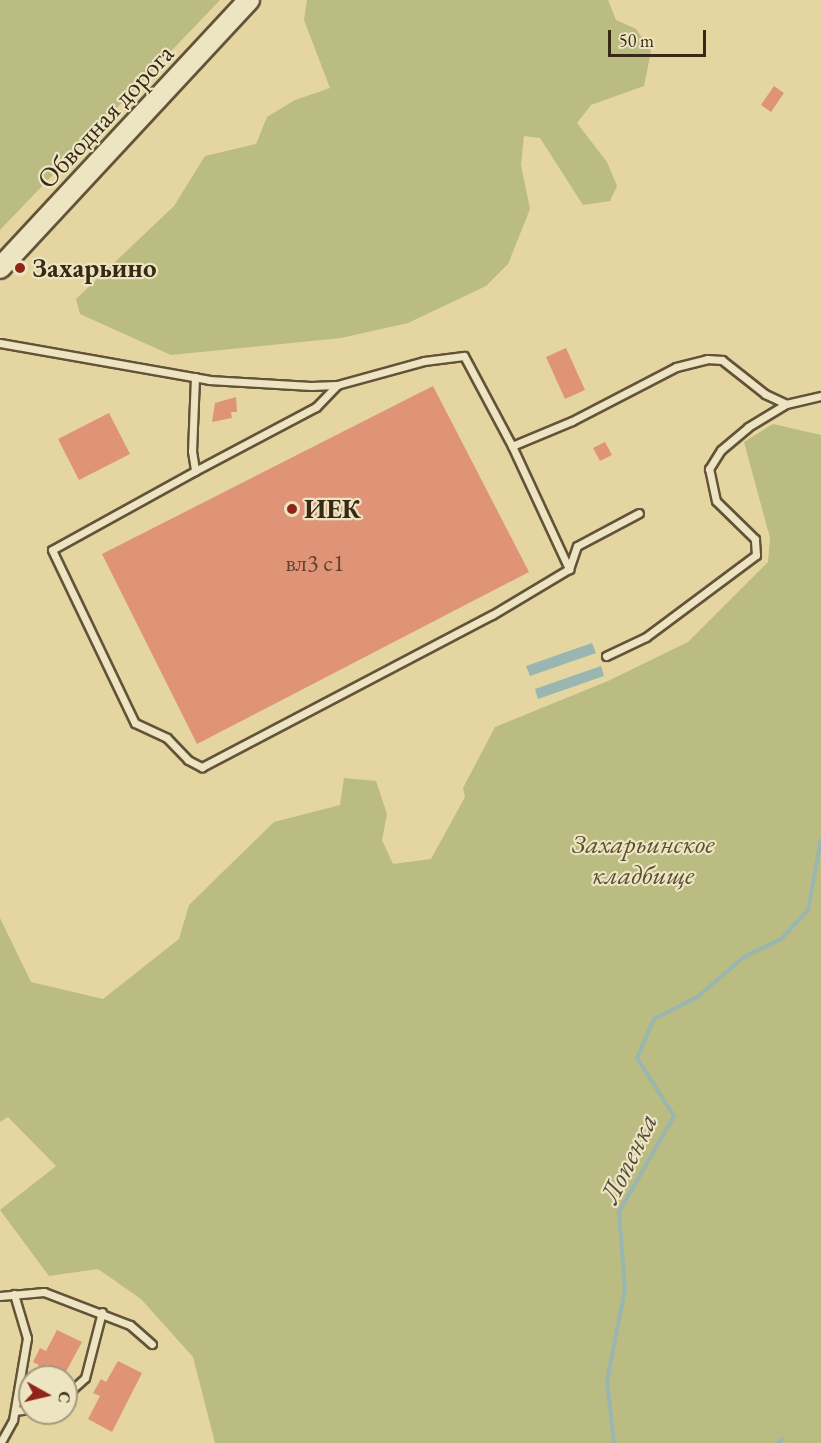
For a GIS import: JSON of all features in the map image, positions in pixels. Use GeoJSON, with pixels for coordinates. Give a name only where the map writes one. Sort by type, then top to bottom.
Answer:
{"type":"FeatureCollection","features":[{"type":"Feature","properties":{"kind":"main road","name":"Обводная дорога"},"geometry":{"type":"LineString","coordinates":[[0,268],[249,0]]}},
{"type":"Feature","properties":{"kind":"lane"},"geometry":{"type":"LineString","coordinates":[[0,343],[195,377],[310,386],[337,385],[424,361],[464,356],[512,446],[569,569]]}},
{"type":"Feature","properties":{"kind":"lane"},"geometry":{"type":"LineString","coordinates":[[512,446],[572,421],[676,367],[707,359],[722,360],[765,394],[786,404]]}},
{"type":"Feature","properties":{"kind":"lane"},"geometry":{"type":"LineString","coordinates":[[195,377],[195,471]]}},
{"type":"Feature","properties":{"kind":"lane"},"geometry":{"type":"LineString","coordinates":[[337,385],[316,407],[52,550],[135,723],[167,738],[188,760],[202,767],[492,615],[569,569],[577,546],[639,513]]}},
{"type":"Feature","properties":{"kind":"lane"},"geometry":{"type":"LineString","coordinates":[[606,656],[646,637],[756,555],[754,539],[716,501],[709,469],[721,450],[748,427],[786,404],[821,396]]}},
{"type":"Feature","properties":{"kind":"lane"},"geometry":{"type":"LineString","coordinates":[[0,1296],[44,1292],[102,1312],[130,1325],[152,1344]]}},
{"type":"Feature","properties":{"kind":"lane"},"geometry":{"type":"LineString","coordinates":[[2,1440],[15,1410],[27,1338],[14,1294]]}},
{"type":"Feature","properties":{"kind":"lane"},"geometry":{"type":"LineString","coordinates":[[78,1384],[85,1378],[102,1312]]}},
{"type":"Feature","properties":{"kind":"green space"},"geometry":{"type":"Polygon","coordinates":[[[0,0],[220,0],[0,230],[0,0]]]}},
{"type":"Feature","properties":{"kind":"green space"},"geometry":{"type":"Polygon","coordinates":[[[307,0],[608,0],[616,20],[636,29],[651,51],[644,86],[591,105],[577,123],[607,162],[617,186],[610,201],[583,205],[540,138],[524,136],[521,165],[530,209],[508,264],[486,286],[408,323],[341,338],[171,355],[80,314],[76,299],[174,206],[205,156],[256,144],[267,117],[295,100],[330,88],[304,20],[307,0]]]}},
{"type":"Feature","properties":{"kind":"green space","name":"Захарьинское кладбище"},"geometry":{"type":"Polygon","coordinates":[[[773,424],[821,435],[821,1443],[215,1443],[193,1357],[141,1299],[98,1269],[49,1276],[0,1210],[56,1166],[8,1117],[0,1122],[0,918],[31,982],[103,999],[179,939],[189,905],[274,822],[340,805],[344,778],[376,781],[387,814],[382,840],[393,864],[431,859],[465,797],[463,788],[495,727],[608,681],[688,642],[768,562],[770,538],[744,442],[773,424]]]}},
{"type":"Feature","properties":{"kind":"water"},"geometry":{"type":"Polygon","coordinates":[[[592,643],[596,653],[530,676],[526,666],[592,643]]]}},
{"type":"Feature","properties":{"kind":"water"},"geometry":{"type":"Polygon","coordinates":[[[601,666],[604,676],[538,699],[535,689],[601,666]]]}},
{"type":"Feature","properties":{"kind":"building"},"geometry":{"type":"Polygon","coordinates":[[[774,86],[784,93],[771,112],[761,105],[774,86]]]}},
{"type":"Feature","properties":{"kind":"building"},"geometry":{"type":"Polygon","coordinates":[[[566,348],[585,390],[565,399],[546,357],[566,348]]]}},
{"type":"Feature","properties":{"kind":"building"},"geometry":{"type":"Polygon","coordinates":[[[433,386],[529,572],[197,744],[102,554],[433,386]]]}},
{"type":"Feature","properties":{"kind":"building"},"geometry":{"type":"Polygon","coordinates":[[[236,397],[237,412],[231,412],[232,418],[212,422],[215,403],[236,397]]]}},
{"type":"Feature","properties":{"kind":"building"},"geometry":{"type":"Polygon","coordinates":[[[109,413],[130,454],[79,480],[58,439],[109,413]]]}},
{"type":"Feature","properties":{"kind":"building"},"geometry":{"type":"Polygon","coordinates":[[[605,442],[612,455],[600,461],[593,448],[605,442]]]}},
{"type":"Feature","properties":{"kind":"building"},"geometry":{"type":"Polygon","coordinates":[[[57,1330],[82,1342],[70,1365],[39,1365],[33,1362],[40,1348],[46,1351],[57,1330]]]}},
{"type":"Feature","properties":{"kind":"building"},"geometry":{"type":"Polygon","coordinates":[[[118,1361],[142,1373],[112,1432],[88,1419],[100,1396],[93,1393],[101,1379],[106,1382],[118,1361]]]}},
{"type":"Feature","properties":{"kind":"waterway","name":"Лопенка"},"geometry":{"type":"LineString","coordinates":[[614,1443],[607,1381],[625,1289],[619,1212],[674,1116],[637,1058],[654,1019],[697,997],[744,957],[781,939],[808,910],[821,840]]}},
{"type":"Feature","properties":{"kind":"waterway"},"geometry":{"type":"LineString","coordinates":[[778,1443],[783,1439]]}},
{"type":"Feature","properties":{"kind":"place","name":"Захарьино"},"geometry":{"type":"Point","coordinates":[20,268]}},
{"type":"Feature","properties":{"kind":"place","name":"ИЕК"},"geometry":{"type":"Point","coordinates":[292,509]}}]}
